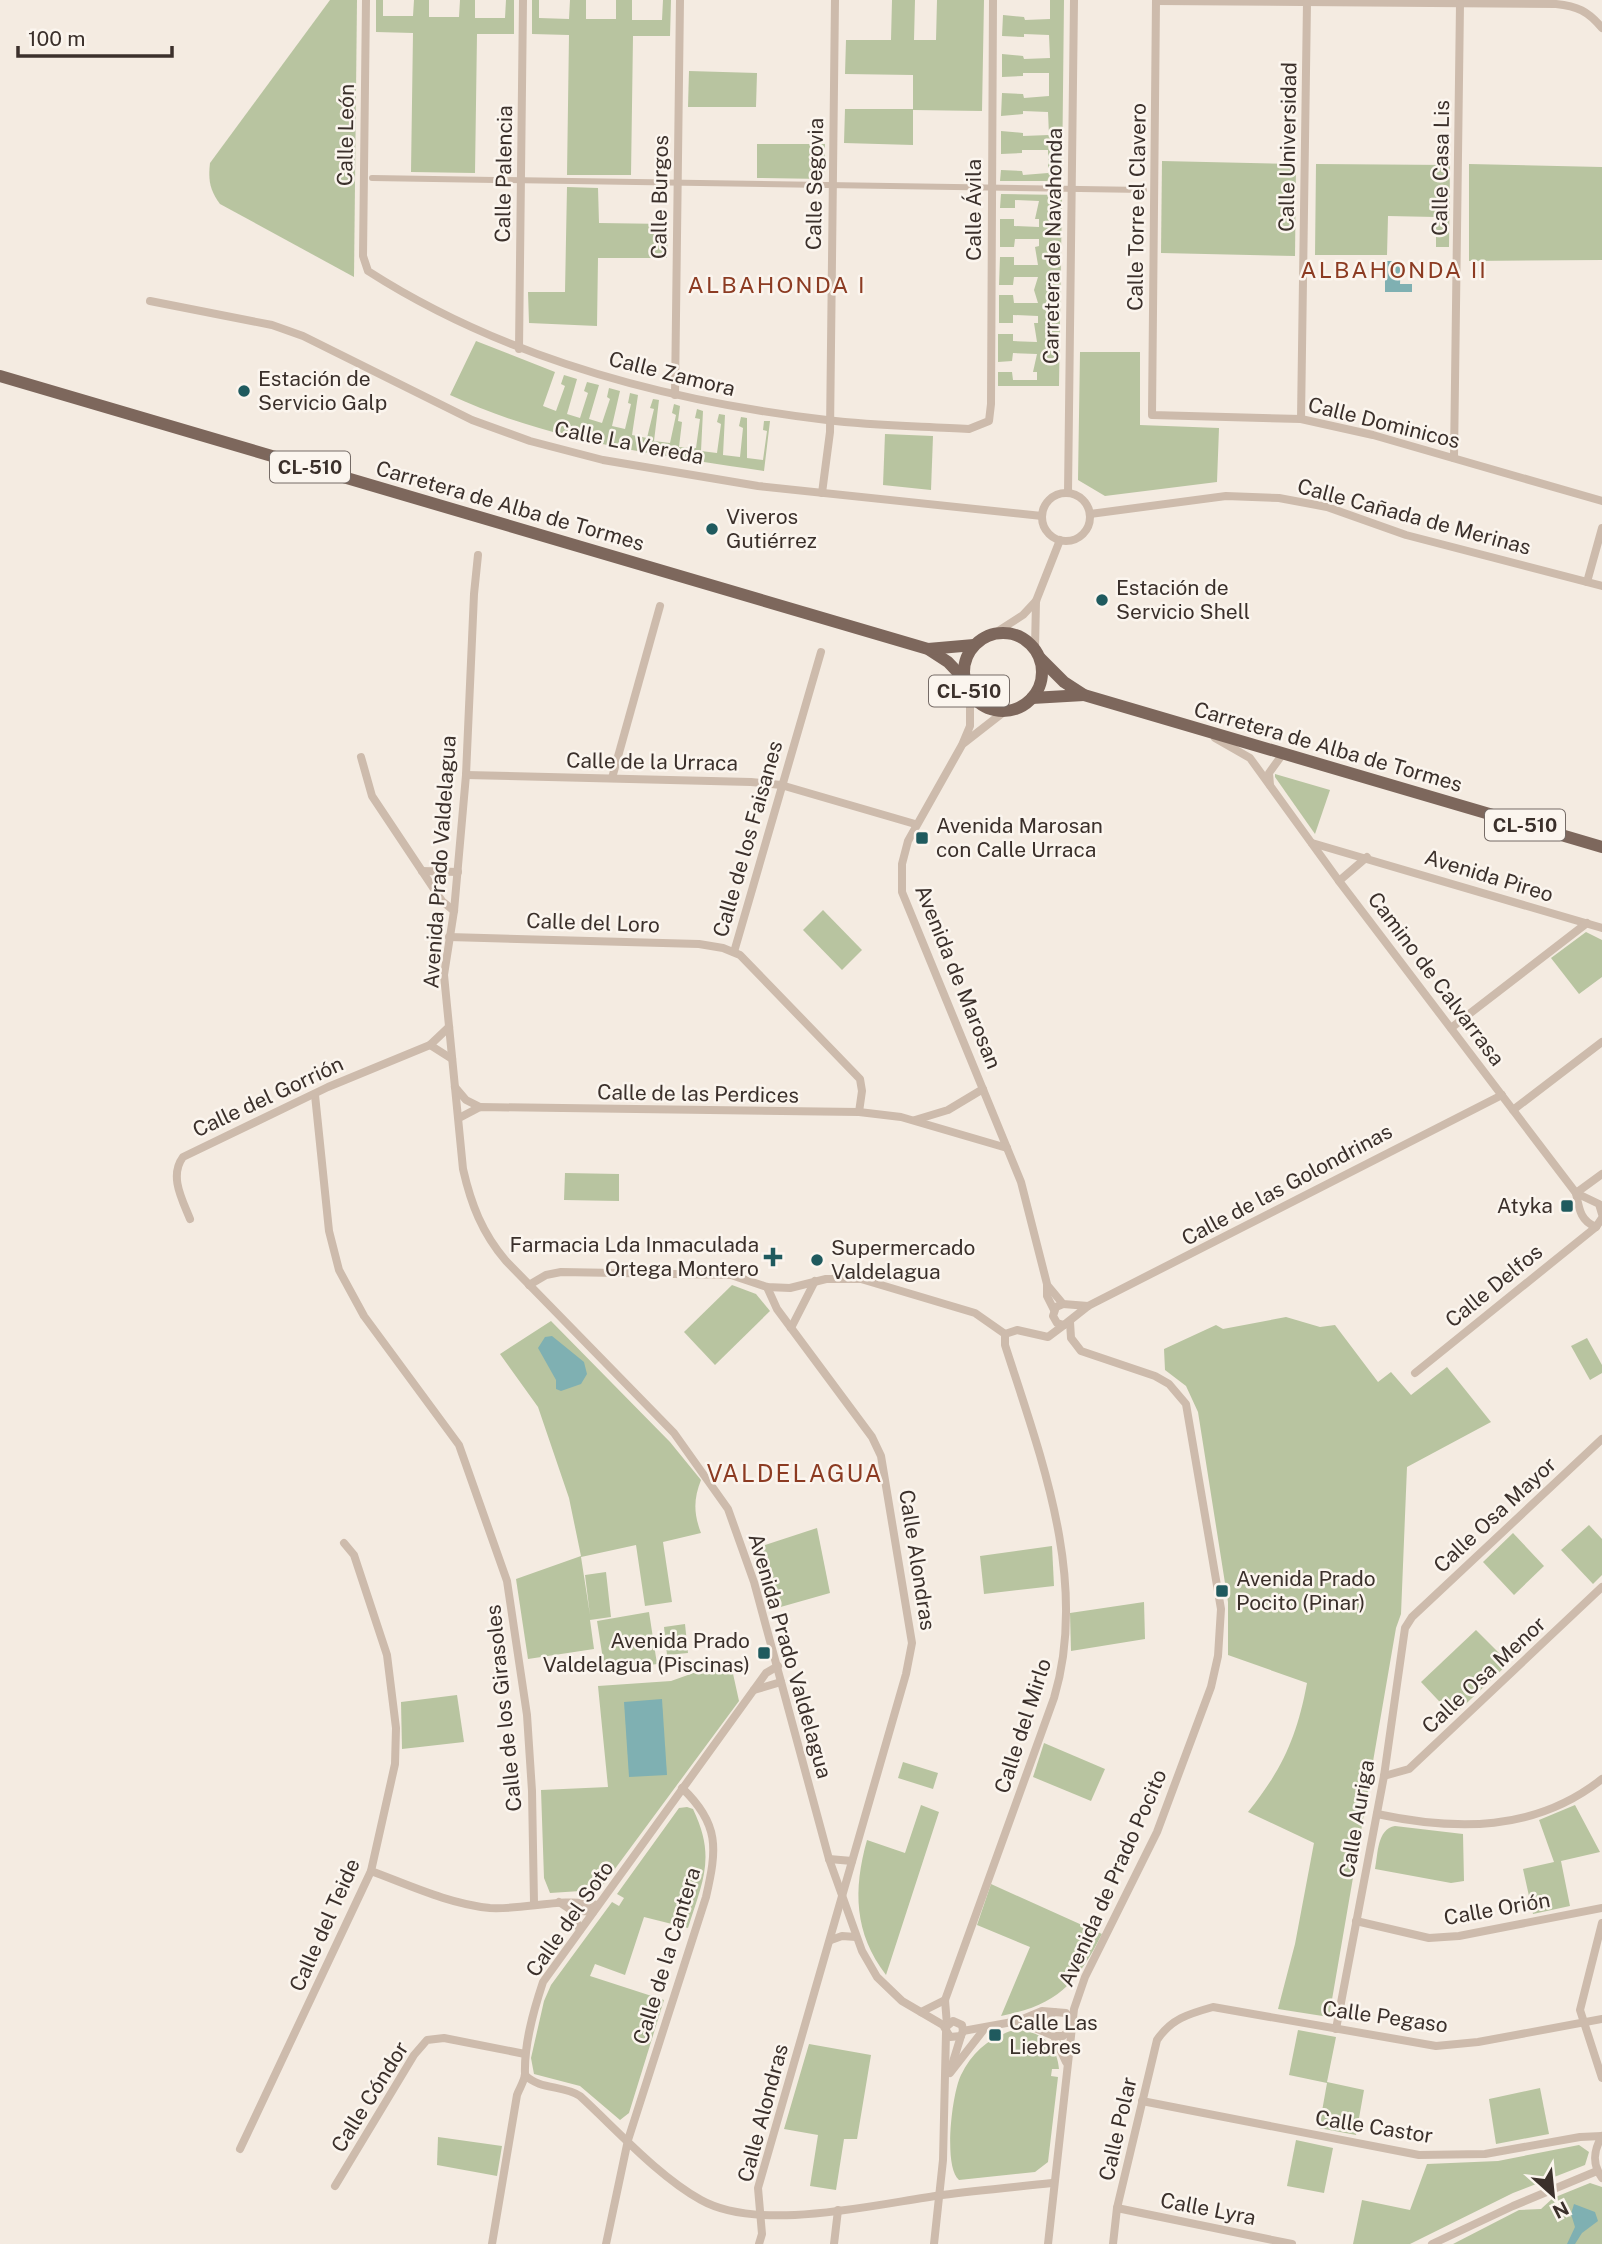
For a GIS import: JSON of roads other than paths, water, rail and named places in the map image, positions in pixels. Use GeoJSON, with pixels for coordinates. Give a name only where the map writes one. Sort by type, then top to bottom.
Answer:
{"type":"FeatureCollection","features":[{"type":"Feature","properties":{"kind":"main road","name":"Carretera de Alba de Tormes"},"geometry":{"type":"LineString","coordinates":[[0,376],[928,649],[948,662],[965,680]]}},
{"type":"Feature","properties":{"kind":"main road","name":"CL-510"},"geometry":{"type":"LineString","coordinates":[[995,633],[1012,633],[1024,638],[1037,653],[1042,672],[1039,687],[1032,698],[1018,708],[1005,711],[990,709],[970,693],[965,680],[964,667],[974,645],[995,633]]}},
{"type":"Feature","properties":{"kind":"main road","name":"Carretera de Alba de Tormes"},"geometry":{"type":"LineString","coordinates":[[928,649],[974,645]]}},
{"type":"Feature","properties":{"kind":"main road","name":"Carretera de Alba de Tormes"},"geometry":{"type":"LineString","coordinates":[[1037,653],[1064,682],[1084,695],[1602,847]]}},
{"type":"Feature","properties":{"kind":"main road","name":"Carretera de Alba de Tormes"},"geometry":{"type":"LineString","coordinates":[[1032,698],[1084,695]]}},
{"type":"Feature","properties":{"kind":"street","name":"Calle León"},"geometry":{"type":"LineString","coordinates":[[366,0],[363,256],[368,271]]}},
{"type":"Feature","properties":{"kind":"street","name":"Calle Palencia"},"geometry":{"type":"LineString","coordinates":[[519,349],[523,0]]}},
{"type":"Feature","properties":{"kind":"street","name":"Calle Burgos"},"geometry":{"type":"LineString","coordinates":[[675,395],[680,0]]}},
{"type":"Feature","properties":{"kind":"street","name":"Calle Segovia"},"geometry":{"type":"LineString","coordinates":[[822,494],[830,420],[835,0]]}},
{"type":"Feature","properties":{"kind":"street","name":"Calle Ávila"},"geometry":{"type":"LineString","coordinates":[[989,421],[992,0]]}},
{"type":"Feature","properties":{"kind":"street","name":"Carretera de Navahonda"},"geometry":{"type":"LineString","coordinates":[[1068,493],[1074,0]]}},
{"type":"Feature","properties":{"kind":"street"},"geometry":{"type":"LineString","coordinates":[[1156,0],[1556,4],[1576,6],[1591,14],[1602,28]]}},
{"type":"Feature","properties":{"kind":"street","name":"Calle Torre el Clavero"},"geometry":{"type":"LineString","coordinates":[[1152,415],[1156,0]]}},
{"type":"Feature","properties":{"kind":"street","name":"Calle Universidad"},"geometry":{"type":"LineString","coordinates":[[1301,419],[1307,2]]}},
{"type":"Feature","properties":{"kind":"street","name":"Calle Casa Lis"},"geometry":{"type":"LineString","coordinates":[[1454,458],[1460,4]]}},
{"type":"Feature","properties":{"kind":"street"},"geometry":{"type":"LineString","coordinates":[[372,178],[1144,190]]}},
{"type":"Feature","properties":{"kind":"street","name":"Calle Zamora"},"geometry":{"type":"LineString","coordinates":[[368,271],[519,349],[547,360],[675,395],[733,407],[830,420],[969,429],[989,421]]}},
{"type":"Feature","properties":{"kind":"street","name":"Calle La Vereda"},"geometry":{"type":"LineString","coordinates":[[150,302],[238,317],[293,333],[472,420],[569,452],[758,486],[1042,516]]}},
{"type":"Feature","properties":{"kind":"street","name":"Calle Dominicos"},"geometry":{"type":"LineString","coordinates":[[1152,415],[1301,419],[1454,458],[1602,501]]}},
{"type":"Feature","properties":{"kind":"street"},"geometry":{"type":"LineString","coordinates":[[1068,493],[1079,496],[1090,514],[1089,525],[1079,537],[1060,540],[1047,531],[1042,516],[1050,499],[1068,493]]}},
{"type":"Feature","properties":{"kind":"street","name":"Calle Cañada de Merinas"},"geometry":{"type":"LineString","coordinates":[[1090,514],[1226,496],[1279,498],[1327,507],[1406,535],[1602,586]]}},
{"type":"Feature","properties":{"kind":"street"},"geometry":{"type":"LineString","coordinates":[[1587,582],[1602,528]]}},
{"type":"Feature","properties":{"kind":"street"},"geometry":{"type":"LineString","coordinates":[[995,633],[1023,615],[1036,601],[1060,540]]}},
{"type":"Feature","properties":{"kind":"street","name":"Avenida Prado Valdelagua"},"geometry":{"type":"LineString","coordinates":[[478,555],[466,775],[454,911],[444,975],[463,1168],[476,1216],[497,1250],[674,1433],[716,1490],[741,1542],[778,1666],[829,1859],[856,1937],[877,1977],[902,2001],[946,2028]]}},
{"type":"Feature","properties":{"kind":"street"},"geometry":{"type":"LineString","coordinates":[[1036,601],[1037,653]]}},
{"type":"Feature","properties":{"kind":"street"},"geometry":{"type":"LineString","coordinates":[[612,778],[660,606]]}},
{"type":"Feature","properties":{"kind":"street","name":"Calle de los Faisanes"},"geometry":{"type":"LineString","coordinates":[[821,652],[734,952],[759,972],[860,1079],[862,1091],[859,1112]]}},
{"type":"Feature","properties":{"kind":"street","name":"Avenida de Marosan"},"geometry":{"type":"LineString","coordinates":[[970,693],[970,726],[962,745],[915,824],[902,864],[902,891],[1007,1149]]}},
{"type":"Feature","properties":{"kind":"street","name":"Avenida de Marosan"},"geometry":{"type":"LineString","coordinates":[[962,745],[1005,711]]}},
{"type":"Feature","properties":{"kind":"street","name":"Camino de Calvarrasa"},"geometry":{"type":"LineString","coordinates":[[1201,730],[1250,758],[1339,881],[1576,1192],[1578,1203]]}},
{"type":"Feature","properties":{"kind":"street"},"geometry":{"type":"LineString","coordinates":[[1270,785],[1269,773],[1282,754]]}},
{"type":"Feature","properties":{"kind":"street"},"geometry":{"type":"LineString","coordinates":[[361,757],[372,796],[442,901],[454,911]]}},
{"type":"Feature","properties":{"kind":"street","name":"Calle de la Urraca"},"geometry":{"type":"LineString","coordinates":[[466,775],[781,785],[915,824]]}},
{"type":"Feature","properties":{"kind":"street","name":"Avenida Pireo"},"geometry":{"type":"LineString","coordinates":[[1312,844],[1602,928]]}},
{"type":"Feature","properties":{"kind":"street"},"geometry":{"type":"LineString","coordinates":[[1339,881],[1367,858]]}},
{"type":"Feature","properties":{"kind":"street"},"geometry":{"type":"LineString","coordinates":[[422,871],[458,872]]}},
{"type":"Feature","properties":{"kind":"street"},"geometry":{"type":"LineString","coordinates":[[1451,1028],[1587,923]]}},
{"type":"Feature","properties":{"kind":"street","name":"Calle del Loro"},"geometry":{"type":"LineString","coordinates":[[449,937],[699,944],[734,952]]}},
{"type":"Feature","properties":{"kind":"street","name":"Calle del Gorrión"},"geometry":{"type":"LineString","coordinates":[[190,1219],[175,1177],[177,1164],[183,1157],[430,1045],[449,1027]]}},
{"type":"Feature","properties":{"kind":"street"},"geometry":{"type":"LineString","coordinates":[[1513,1110],[1602,1042]]}},
{"type":"Feature","properties":{"kind":"street"},"geometry":{"type":"LineString","coordinates":[[430,1045],[452,1059]]}},
{"type":"Feature","properties":{"kind":"street"},"geometry":{"type":"LineString","coordinates":[[455,1087],[466,1100],[480,1107]]}},
{"type":"Feature","properties":{"kind":"street","name":"Calle de las Perdices"},"geometry":{"type":"LineString","coordinates":[[915,1120],[944,1111],[983,1089]]}},
{"type":"Feature","properties":{"kind":"street","name":"Calle de los Girasoles"},"geometry":{"type":"LineString","coordinates":[[315,1095],[329,1231],[339,1270],[364,1316],[459,1445],[507,1581],[527,1715],[532,1791],[534,1903]]}},
{"type":"Feature","properties":{"kind":"street","name":"Calle de las Golondrinas"},"geometry":{"type":"LineString","coordinates":[[1068,1315],[1502,1095]]}},
{"type":"Feature","properties":{"kind":"street","name":"Calle de las Perdices"},"geometry":{"type":"LineString","coordinates":[[459,1118],[480,1107],[830,1114],[859,1112],[915,1120],[1007,1149]]}},
{"type":"Feature","properties":{"kind":"street"},"geometry":{"type":"LineString","coordinates":[[944,1111],[944,1130]]}},
{"type":"Feature","properties":{"kind":"street","name":"Avenida de Prado Pocito"},"geometry":{"type":"LineString","coordinates":[[1007,1149],[1020,1182],[1053,1313]]}},
{"type":"Feature","properties":{"kind":"street"},"geometry":{"type":"LineString","coordinates":[[1576,1192],[1602,1174]]}},
{"type":"Feature","properties":{"kind":"street","name":"Camino de Calvarrasa"},"geometry":{"type":"LineString","coordinates":[[1576,1192],[1585,1196]]}},
{"type":"Feature","properties":{"kind":"street"},"geometry":{"type":"LineString","coordinates":[[1585,1196],[1599,1204],[1600,1222],[1588,1224],[1580,1213],[1578,1203],[1585,1196]]}},
{"type":"Feature","properties":{"kind":"street","name":"Calle Delfos"},"geometry":{"type":"LineString","coordinates":[[1415,1373],[1600,1222]]}},
{"type":"Feature","properties":{"kind":"street"},"geometry":{"type":"LineString","coordinates":[[529,1284],[546,1275],[579,1272],[731,1275],[767,1287],[790,1288],[815,1281],[851,1279],[878,1282],[975,1313],[1005,1334],[1017,1330],[1048,1337],[1068,1315]]}},
{"type":"Feature","properties":{"kind":"street"},"geometry":{"type":"LineString","coordinates":[[791,1328],[815,1281]]}},
{"type":"Feature","properties":{"kind":"street","name":"Avenida de Prado Pocito"},"geometry":{"type":"LineString","coordinates":[[1047,1284],[1068,1315],[1071,1338],[1081,1351],[1155,1376],[1169,1384],[1186,1404],[1221,1609],[1219,1646],[1211,1687],[1157,1832],[1085,1977],[1071,2027],[1052,2183],[1048,2244]]}},
{"type":"Feature","properties":{"kind":"street","name":"Calle Alondras"},"geometry":{"type":"LineString","coordinates":[[759,2244],[761,2215],[758,2188],[831,1940],[906,1674],[912,1643],[881,1456],[872,1437],[777,1309],[767,1287]]}},
{"type":"Feature","properties":{"kind":"street"},"geometry":{"type":"LineString","coordinates":[[1039,1336],[1049,1328],[1053,1313]]}},
{"type":"Feature","properties":{"kind":"street"},"geometry":{"type":"LineString","coordinates":[[1053,1313],[1057,1322],[1068,1315]]}},
{"type":"Feature","properties":{"kind":"street"},"geometry":{"type":"LineString","coordinates":[[1053,1313],[1068,1315]]}},
{"type":"Feature","properties":{"kind":"street","name":"Calle del Mirlo"},"geometry":{"type":"LineString","coordinates":[[947,2085],[944,2000],[1054,1698],[1065,1655],[1058,1527],[1050,1492],[1005,1345],[1005,1334]]}},
{"type":"Feature","properties":{"kind":"street","name":"Calle Osa Mayor"},"geometry":{"type":"LineString","coordinates":[[1412,1617],[1602,1439]]}},
{"type":"Feature","properties":{"kind":"street","name":"Calle del Teide"},"geometry":{"type":"LineString","coordinates":[[240,2149],[372,1871],[396,1765],[396,1728],[387,1655],[354,1555],[344,1543]]}},
{"type":"Feature","properties":{"kind":"street","name":"Calle Osa Menor"},"geometry":{"type":"LineString","coordinates":[[1384,1776],[1409,1769],[1602,1587]]}},
{"type":"Feature","properties":{"kind":"street","name":"Calle Auriga"},"geometry":{"type":"LineString","coordinates":[[1336,2029],[1384,1776],[1405,1628],[1412,1617]]}},
{"type":"Feature","properties":{"kind":"street","name":"Calle del Soto"},"geometry":{"type":"LineString","coordinates":[[492,2244],[517,2095],[526,2075],[525,2054],[543,1983],[766,1673],[778,1666]]}},
{"type":"Feature","properties":{"kind":"street"},"geometry":{"type":"LineString","coordinates":[[754,1690],[781,1682]]}},
{"type":"Feature","properties":{"kind":"street"},"geometry":{"type":"LineString","coordinates":[[1377,1814],[1456,1827],[1497,1823],[1532,1815],[1564,1802],[1602,1779]]}},
{"type":"Feature","properties":{"kind":"street","name":"Calle de la Cantera"},"geometry":{"type":"LineString","coordinates":[[606,2244],[628,2140],[714,1861],[714,1840],[708,1820],[698,1803],[682,1788]]}},
{"type":"Feature","properties":{"kind":"street"},"geometry":{"type":"LineString","coordinates":[[829,1859],[852,1861]]}},
{"type":"Feature","properties":{"kind":"street"},"geometry":{"type":"LineString","coordinates":[[372,1871],[464,1903],[491,1908],[579,1901],[595,1909]]}},
{"type":"Feature","properties":{"kind":"street"},"geometry":{"type":"LineString","coordinates":[[559,1902],[571,1910],[580,1930]]}},
{"type":"Feature","properties":{"kind":"street","name":"Calle Orión"},"geometry":{"type":"LineString","coordinates":[[1356,1921],[1429,1938],[1460,1936],[1602,1908]]}},
{"type":"Feature","properties":{"kind":"street"},"geometry":{"type":"LineString","coordinates":[[571,1910],[595,1909]]}},
{"type":"Feature","properties":{"kind":"street"},"geometry":{"type":"LineString","coordinates":[[1602,1923],[1581,1997],[1580,2010],[1602,2078]]}},
{"type":"Feature","properties":{"kind":"street"},"geometry":{"type":"LineString","coordinates":[[831,1940],[842,1936],[856,1937]]}},
{"type":"Feature","properties":{"kind":"street"},"geometry":{"type":"LineString","coordinates":[[921,2012],[944,2000]]}},
{"type":"Feature","properties":{"kind":"street","name":"Calle Pegaso"},"geometry":{"type":"LineString","coordinates":[[1167,2025],[1181,2016],[1213,2007],[1436,2046],[1478,2042],[1602,2019]]}},
{"type":"Feature","properties":{"kind":"street"},"geometry":{"type":"LineString","coordinates":[[934,2244],[947,2085],[962,2033],[958,2022],[946,2028],[956,2038],[962,2033],[1018,2021],[1041,2011],[1066,2013],[1071,2027],[1063,2036],[1052,2035],[1018,2021]]}},
{"type":"Feature","properties":{"kind":"street"},"geometry":{"type":"LineString","coordinates":[[1054,2012],[1048,2018],[1046,2026],[1067,2065]]}},
{"type":"Feature","properties":{"kind":"street","name":"Calle Polar"},"geometry":{"type":"LineString","coordinates":[[1112,2244],[1117,2208],[1157,2040],[1167,2025]]}},
{"type":"Feature","properties":{"kind":"street"},"geometry":{"type":"LineString","coordinates":[[950,2073],[986,2028]]}},
{"type":"Feature","properties":{"kind":"street","name":"Calle Cóndor"},"geometry":{"type":"LineString","coordinates":[[335,2186],[414,2055],[427,2040],[444,2038],[525,2054]]}},
{"type":"Feature","properties":{"kind":"street"},"geometry":{"type":"LineString","coordinates":[[526,2075],[532,2082],[569,2090],[683,2189],[703,2201],[736,2212],[761,2215],[838,2210],[940,2195],[1052,2183]]}},
{"type":"Feature","properties":{"kind":"street","name":"Calle Castor"},"geometry":{"type":"LineString","coordinates":[[1142,2101],[1419,2155],[1485,2154],[1580,2137],[1602,2136]]}},
{"type":"Feature","properties":{"kind":"street"},"geometry":{"type":"LineString","coordinates":[[1432,2244],[1513,2206],[1600,2175],[1595,2153],[1602,2136]]}},
{"type":"Feature","properties":{"kind":"street","name":"Calle Lyra"},"geometry":{"type":"LineString","coordinates":[[1117,2208],[1292,2244]]}},
{"type":"Feature","properties":{"kind":"street"},"geometry":{"type":"LineString","coordinates":[[834,2244],[838,2210]]}},
{"type":"Feature","properties":{"kind":"water"},"geometry":{"type":"Polygon","coordinates":[[[1385,261],[1401,261],[1400,284],[1412,284],[1412,292],[1385,292],[1385,261]]]}},
{"type":"Feature","properties":{"kind":"water"},"geometry":{"type":"Polygon","coordinates":[[[552,1336],[584,1362],[587,1374],[581,1384],[561,1391],[556,1389],[556,1380],[538,1348],[545,1337],[552,1336]]]}},
{"type":"Feature","properties":{"kind":"water"},"geometry":{"type":"Polygon","coordinates":[[[662,1699],[667,1775],[629,1777],[624,1702],[662,1699]]]}},
{"type":"Feature","properties":{"kind":"water"},"geometry":{"type":"Polygon","coordinates":[[[1574,2204],[1595,2212],[1598,2221],[1582,2233],[1575,2244],[1567,2244],[1575,2227],[1571,2214],[1574,2204]]]}},
{"type":"Feature","properties":{"kind":"place","name":"Estación de Servicio Galp"},"geometry":{"type":"Point","coordinates":[244,391]}},
{"type":"Feature","properties":{"kind":"place","name":"Viveros Gutiérrez"},"geometry":{"type":"Point","coordinates":[712,529]}},
{"type":"Feature","properties":{"kind":"place","name":"Estación de Servicio Shell"},"geometry":{"type":"Point","coordinates":[1102,600]}},
{"type":"Feature","properties":{"kind":"place","name":"Avenida Marosan con Calle Urraca"},"geometry":{"type":"Point","coordinates":[922,838]}},
{"type":"Feature","properties":{"kind":"place","name":"Atyka"},"geometry":{"type":"Point","coordinates":[1567,1206]}},
{"type":"Feature","properties":{"kind":"place","name":"Farmacia Lda Inmaculada Ortega Montero"},"geometry":{"type":"Point","coordinates":[773,1257]}},
{"type":"Feature","properties":{"kind":"place","name":"Supermercado Valdelagua"},"geometry":{"type":"Point","coordinates":[817,1260]}},
{"type":"Feature","properties":{"kind":"place","name":"Avenida Prado Pocito (Pinar)"},"geometry":{"type":"Point","coordinates":[1222,1591]}},
{"type":"Feature","properties":{"kind":"place","name":"Avenida Prado Valdelagua (Piscinas)"},"geometry":{"type":"Point","coordinates":[764,1653]}},
{"type":"Feature","properties":{"kind":"place","name":"Calle Las Liebres"},"geometry":{"type":"Point","coordinates":[995,2035]}},
{"type":"Feature","properties":{"kind":"district","name":"ALBAHONDA II"},"geometry":{"type":"Point","coordinates":[1394,270]}},
{"type":"Feature","properties":{"kind":"district","name":"ALBAHONDA I"},"geometry":{"type":"Point","coordinates":[777,285]}},
{"type":"Feature","properties":{"kind":"district","name":"VALDELAGUA"},"geometry":{"type":"Point","coordinates":[795,1474]}}]}
